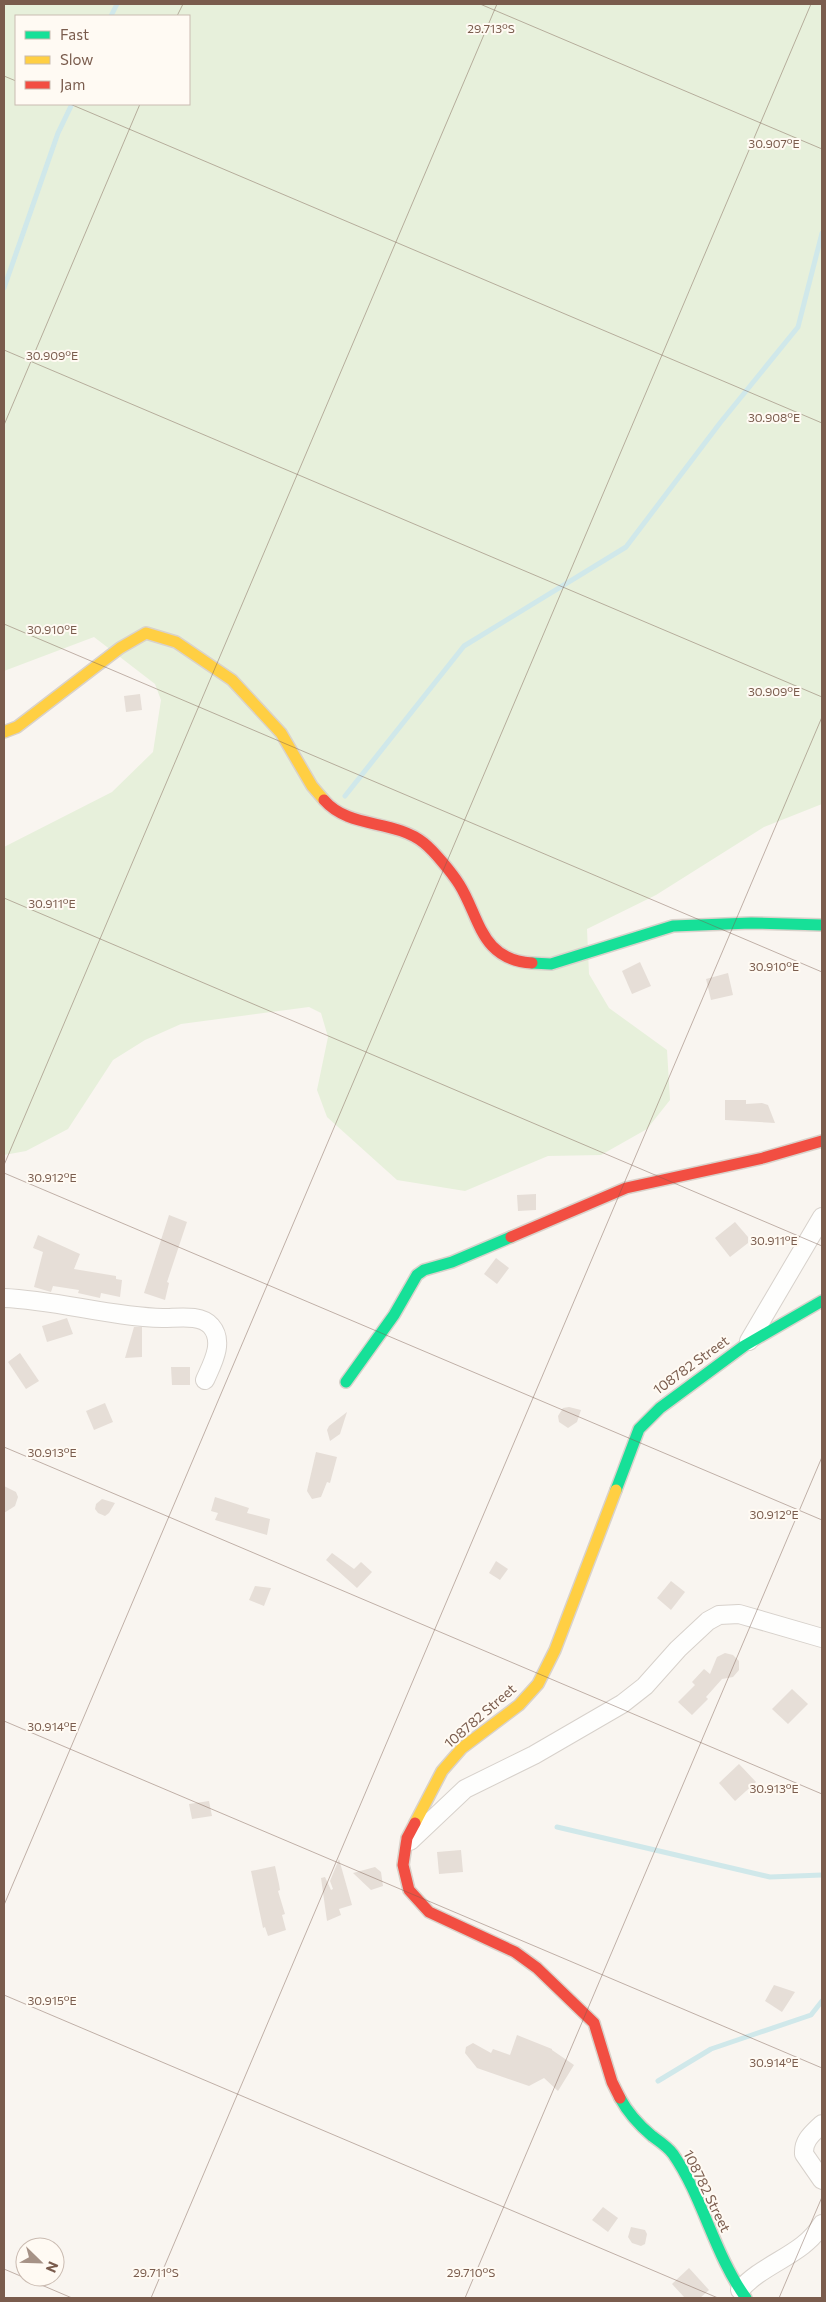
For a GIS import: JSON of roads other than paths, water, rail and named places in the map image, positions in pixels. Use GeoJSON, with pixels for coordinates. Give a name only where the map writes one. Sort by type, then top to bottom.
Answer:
{"type":"FeatureCollection","features":[{"type":"Feature","properties":{"kind":"street"},"geometry":{"type":"LineString","coordinates":[[4,732],[18,727],[120,648],[146,633],[176,642],[232,680],[281,733],[312,786],[331,808],[357,820],[397,828],[424,843],[459,884],[476,923],[491,946],[518,962],[551,964],[673,926],[751,923],[822,925]]}},
{"type":"Feature","properties":{"kind":"street"},"geometry":{"type":"LineString","coordinates":[[346,1382],[394,1315],[412,1281],[424,1270],[452,1262],[626,1188],[763,1158],[822,1141]]}},
{"type":"Feature","properties":{"kind":"street"},"geometry":{"type":"LineString","coordinates":[[747,1344],[822,1217]]}},
{"type":"Feature","properties":{"kind":"street"},"geometry":{"type":"LineString","coordinates":[[4,1298],[82,1307],[140,1318],[184,1318],[204,1321],[213,1328],[217,1336],[217,1349],[205,1380]]}},
{"type":"Feature","properties":{"kind":"street","name":"108782 Street"},"geometry":{"type":"LineString","coordinates":[[743,2294],[733,2280],[684,2173],[672,2152],[645,2130],[626,2109],[612,2082],[594,2023],[537,1968],[514,1952],[429,1912],[410,1890],[403,1865],[407,1838],[442,1771],[462,1748],[519,1705],[538,1684],[559,1641],[639,1429],[660,1406],[747,1344],[777,1324],[822,1301]]}},
{"type":"Feature","properties":{"kind":"street"},"geometry":{"type":"LineString","coordinates":[[406,1845],[466,1789],[534,1755],[622,1704],[646,1686],[678,1649],[708,1621],[719,1615],[739,1614],[822,1638]]}},
{"type":"Feature","properties":{"kind":"street"},"geometry":{"type":"LineString","coordinates":[[822,2124],[806,2140],[804,2150],[804,2154],[822,2180]]}},
{"type":"Feature","properties":{"kind":"street"},"geometry":{"type":"LineString","coordinates":[[743,2294],[751,2277],[799,2248],[822,2224]]}},
{"type":"Feature","properties":{"kind":"waterway"},"geometry":{"type":"LineString","coordinates":[[112,15],[117,4]]}},
{"type":"Feature","properties":{"kind":"waterway"},"geometry":{"type":"LineString","coordinates":[[4,288],[58,133],[72,105]]}},
{"type":"Feature","properties":{"kind":"waterway"},"geometry":{"type":"LineString","coordinates":[[345,796],[464,646],[626,547],[720,423],[798,327],[822,233]]}},
{"type":"Feature","properties":{"kind":"waterway"},"geometry":{"type":"LineString","coordinates":[[557,1827],[770,1877],[822,1875]]}},
{"type":"Feature","properties":{"kind":"waterway"},"geometry":{"type":"LineString","coordinates":[[658,2081],[711,2049],[811,2015],[822,2001]]}}]}
